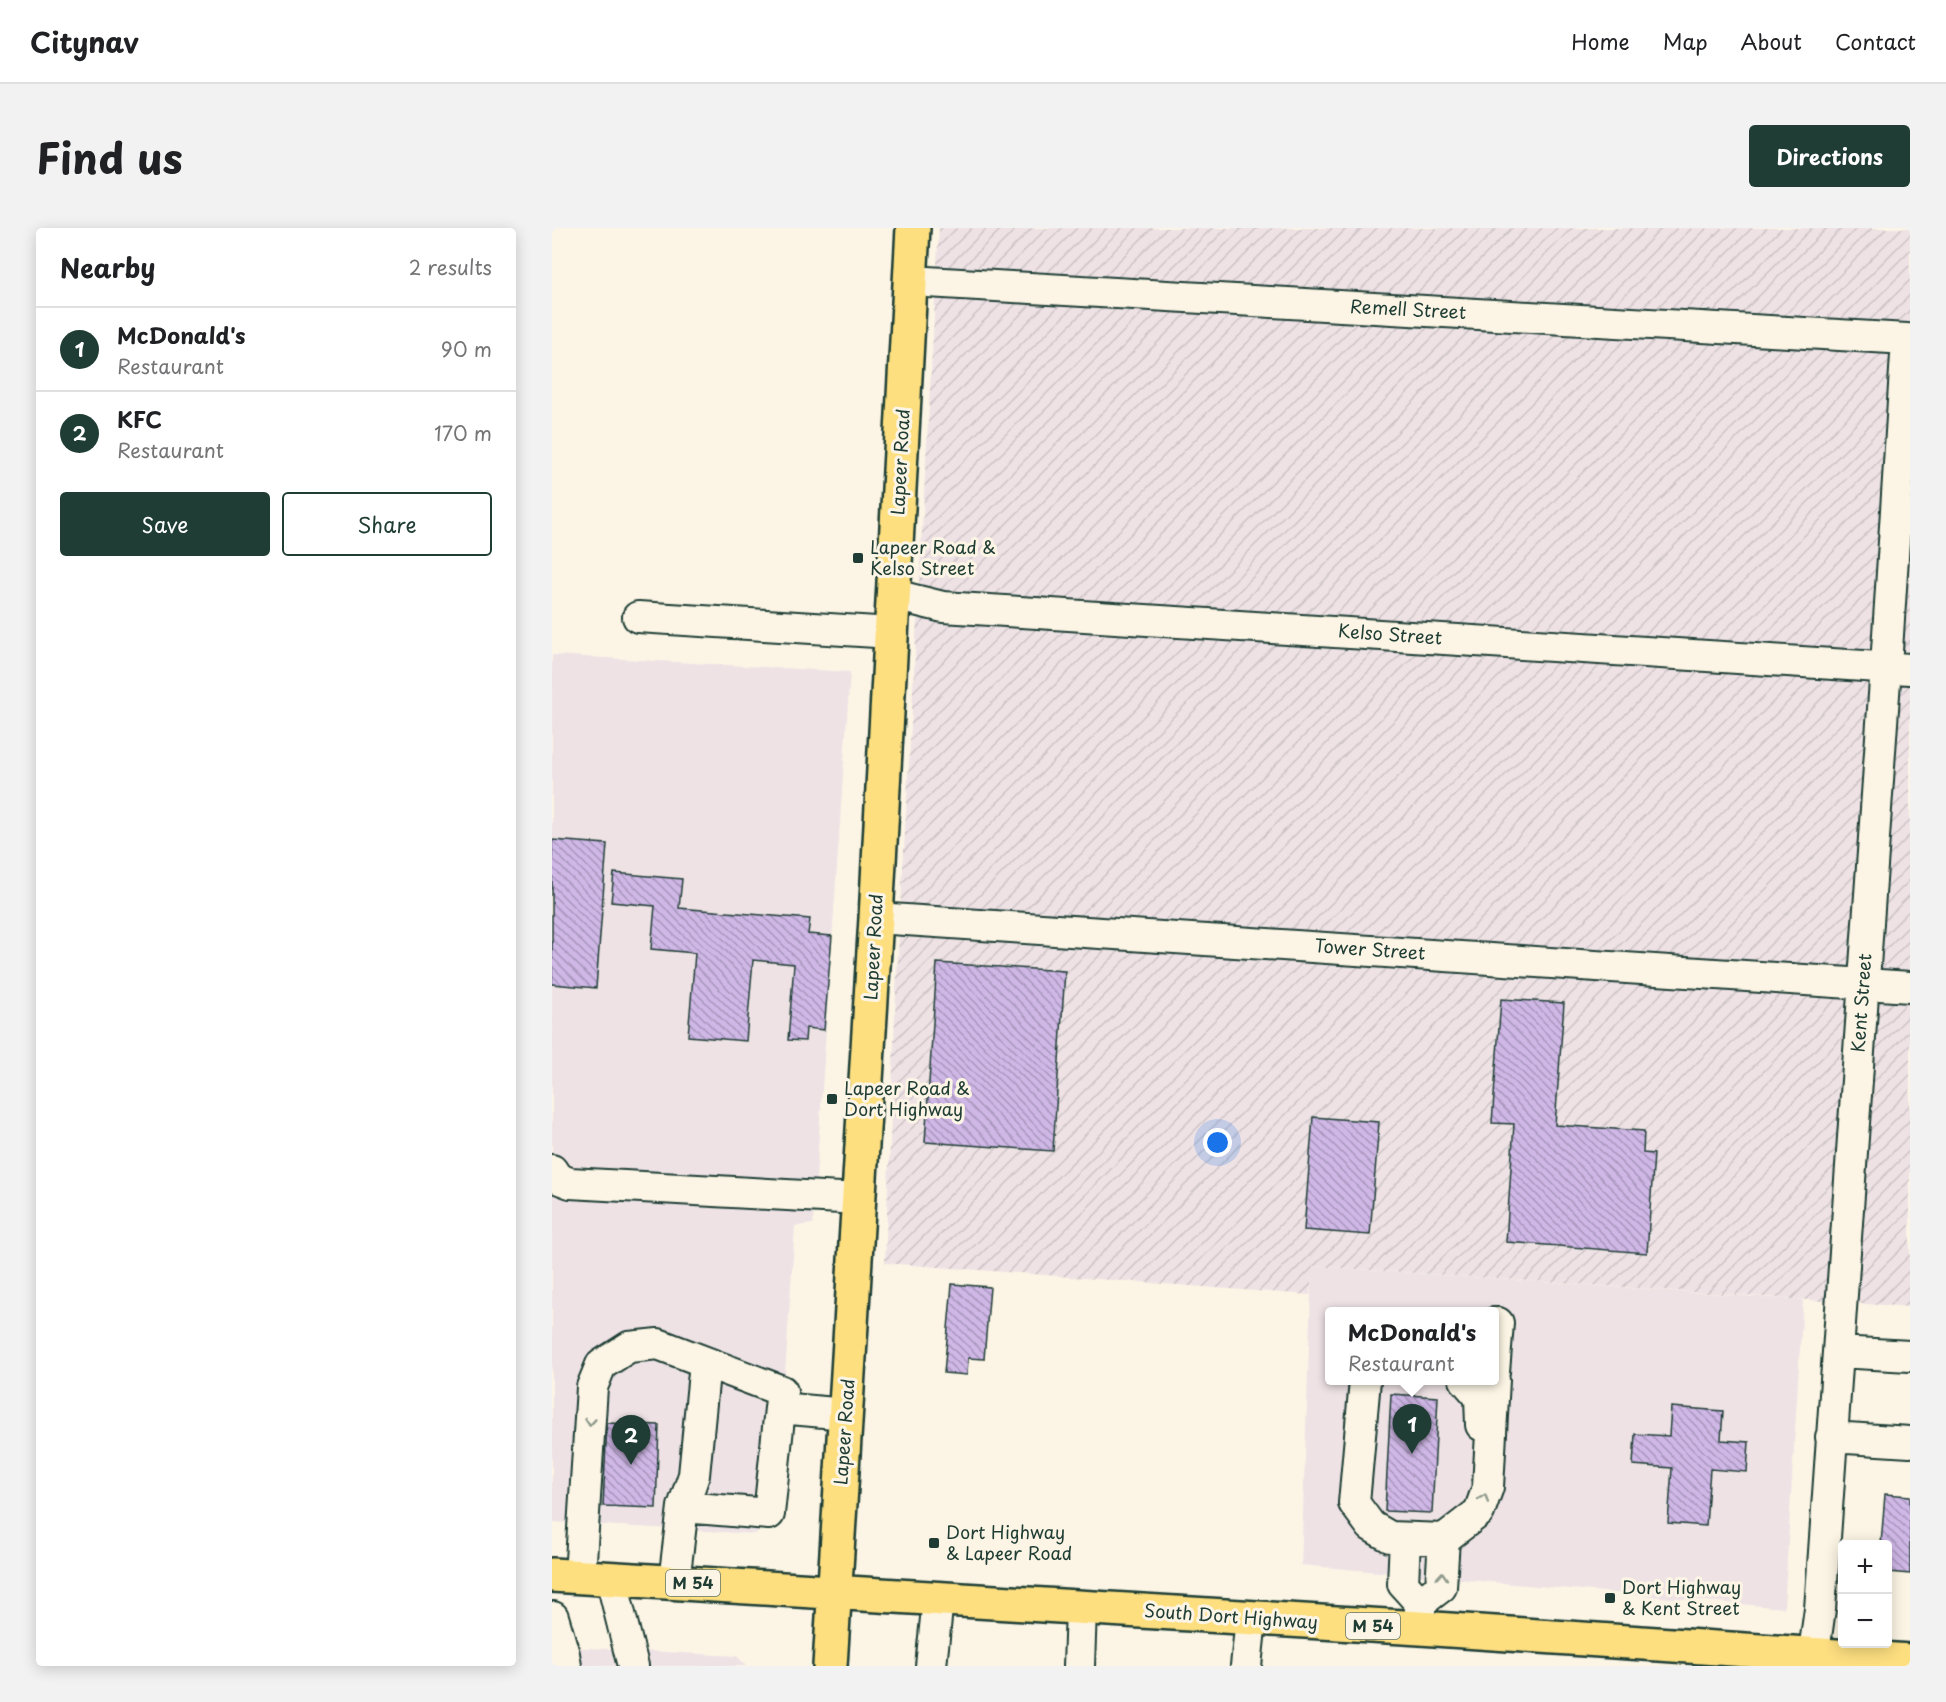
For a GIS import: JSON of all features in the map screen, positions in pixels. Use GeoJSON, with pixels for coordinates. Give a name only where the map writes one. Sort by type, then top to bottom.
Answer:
{"type":"FeatureCollection","features":[{"type":"Feature","properties":{"kind":"main road","name":"Lapeer Road"},"geometry":{"type":"LineString","coordinates":[[831,1666],[876,918],[913,228]]}},
{"type":"Feature","properties":{"kind":"main road","name":"South Dort Highway"},"geometry":{"type":"LineString","coordinates":[[581,1576],[1251,1619],[1420,1616],[1813,1660],[1910,1661]]}},
{"type":"Feature","properties":{"kind":"street","name":"Remell Street"},"geometry":{"type":"LineString","coordinates":[[910,281],[1907,339]]}},
{"type":"Feature","properties":{"kind":"street","name":"Kent Street"},"geometry":{"type":"LineString","coordinates":[[1813,1660],[1820,1609],[1863,983],[1898,667],[1907,339]]}},
{"type":"Feature","properties":{"kind":"street","name":"Kelso Street"},"geometry":{"type":"LineString","coordinates":[[894,595],[943,607],[1898,667]]}},
{"type":"Feature","properties":{"kind":"street"},"geometry":{"type":"LineString","coordinates":[[638,617],[892,633]]}},
{"type":"Feature","properties":{"kind":"street","name":"Tower Street"},"geometry":{"type":"LineString","coordinates":[[876,918],[1910,987]]}},
{"type":"Feature","properties":{"kind":"street"},"geometry":{"type":"LineString","coordinates":[[552,1170],[557,1178],[570,1182],[859,1199]]}},
{"type":"Feature","properties":{"kind":"street"},"geometry":{"type":"LineString","coordinates":[[637,1666],[581,1576],[592,1387],[601,1365],[629,1347],[658,1344],[782,1391],[769,1514],[683,1508]]}},
{"type":"Feature","properties":{"kind":"street"},"geometry":{"type":"LineString","coordinates":[[1838,1352],[1910,1356]]}},
{"type":"Feature","properties":{"kind":"street"},"geometry":{"type":"LineString","coordinates":[[674,1582],[683,1508],[694,1475],[705,1362]]}},
{"type":"Feature","properties":{"kind":"street"},"geometry":{"type":"LineString","coordinates":[[1365,1385],[1354,1503],[1371,1526],[1390,1537],[1444,1539],[1479,1512],[1488,1487],[1490,1450],[1483,1385]]}},
{"type":"Feature","properties":{"kind":"street"},"geometry":{"type":"LineString","coordinates":[[1371,1526],[1379,1385]]}},
{"type":"Feature","properties":{"kind":"street"},"geometry":{"type":"LineString","coordinates":[[780,1408],[846,1414]]}},
{"type":"Feature","properties":{"kind":"street"},"geometry":{"type":"LineString","coordinates":[[1831,1437],[1910,1442]]}},
{"type":"Feature","properties":{"kind":"street"},"geometry":{"type":"LineString","coordinates":[[1405,1539],[1403,1584],[1420,1616],[1441,1587],[1444,1539]]}},
{"type":"Feature","properties":{"kind":"street"},"geometry":{"type":"LineString","coordinates":[[931,1666],[938,1599]]}},
{"type":"Feature","properties":{"kind":"street"},"geometry":{"type":"LineString","coordinates":[[1079,1666],[1081,1608]]}},
{"type":"Feature","properties":{"kind":"street"},"geometry":{"type":"LineString","coordinates":[[552,1609],[552,1618],[566,1666]]}},
{"type":"Feature","properties":{"kind":"street"},"geometry":{"type":"LineString","coordinates":[[1246,1666],[1251,1619]]}},
{"type":"Feature","properties":{"kind":"shaded area"},"geometry":{"type":"Polygon","coordinates":[[[939,228],[1910,228],[1910,1307],[1313,1266],[1310,1295],[885,1263],[896,992],[939,228]]]}},
{"type":"Feature","properties":{"kind":"shaded area"},"geometry":{"type":"Polygon","coordinates":[[[552,655],[850,672],[813,1224],[795,1226],[776,1508],[756,1534],[552,1522],[552,655]]]}},
{"type":"Feature","properties":{"kind":"shaded area"},"geometry":{"type":"Polygon","coordinates":[[[1312,1266],[1803,1300],[1784,1608],[1301,1565],[1312,1266]]]}},
{"type":"Feature","properties":{"kind":"shaded area"},"geometry":{"type":"Polygon","coordinates":[[[552,1646],[737,1656],[746,1666],[552,1666],[552,1646]]]}},
{"type":"Feature","properties":{"kind":"building"},"geometry":{"type":"Polygon","coordinates":[[[552,840],[607,844],[596,988],[552,984],[552,840]]]}},
{"type":"Feature","properties":{"kind":"building"},"geometry":{"type":"Polygon","coordinates":[[[614,873],[682,879],[679,908],[810,919],[808,934],[832,936],[824,1030],[806,1028],[805,1041],[788,1040],[794,964],[753,960],[746,1041],[688,1036],[695,953],[651,949],[655,906],[611,902],[614,873]]]}},
{"type":"Feature","properties":{"kind":"building"},"geometry":{"type":"Polygon","coordinates":[[[937,963],[1065,971],[1053,1151],[925,1142],[937,963]]]}},
{"type":"Feature","properties":{"kind":"building"},"geometry":{"type":"Polygon","coordinates":[[[1501,999],[1564,1003],[1555,1125],[1644,1131],[1643,1153],[1654,1154],[1647,1253],[1506,1242],[1514,1124],[1492,1123],[1501,999]]]}},
{"type":"Feature","properties":{"kind":"building"},"geometry":{"type":"Polygon","coordinates":[[[1313,1117],[1379,1122],[1370,1235],[1304,1230],[1313,1117]]]}},
{"type":"Feature","properties":{"kind":"building"},"geometry":{"type":"Polygon","coordinates":[[[952,1284],[990,1287],[984,1359],[968,1358],[967,1375],[944,1373],[952,1284]]]}},
{"type":"Feature","properties":{"kind":"building"},"geometry":{"type":"Polygon","coordinates":[[[1391,1394],[1438,1397],[1432,1513],[1385,1511],[1391,1394]]]}},
{"type":"Feature","properties":{"kind":"building"},"geometry":{"type":"Polygon","coordinates":[[[1671,1407],[1723,1411],[1721,1440],[1749,1442],[1747,1472],[1710,1469],[1706,1526],[1668,1523],[1672,1468],[1633,1465],[1635,1434],[1669,1436],[1671,1407]]]}},
{"type":"Feature","properties":{"kind":"building"},"geometry":{"type":"Polygon","coordinates":[[[607,1423],[659,1425],[656,1508],[603,1506],[607,1423]]]}},
{"type":"Feature","properties":{"kind":"building"},"geometry":{"type":"Polygon","coordinates":[[[1885,1494],[1910,1496],[1910,1574],[1892,1572],[1892,1540],[1881,1540],[1885,1494]]]}},
{"type":"Feature","properties":{"kind":"place","name":"Lapeer Road & Kelso Street"},"geometry":{"type":"Point","coordinates":[858,558]}},
{"type":"Feature","properties":{"kind":"place","name":"Lapeer Road & Dort Highway"},"geometry":{"type":"Point","coordinates":[832,1099]}},
{"type":"Feature","properties":{"kind":"place","name":"McDonald's"},"geometry":{"type":"Point","coordinates":[1412,1454]}},
{"type":"Feature","properties":{"kind":"place","name":"KFC"},"geometry":{"type":"Point","coordinates":[631,1465]}},
{"type":"Feature","properties":{"kind":"place","name":"Dort Highway & Lapeer Road"},"geometry":{"type":"Point","coordinates":[934,1543]}},
{"type":"Feature","properties":{"kind":"place","name":"Dort Highway & Kent Street"},"geometry":{"type":"Point","coordinates":[1610,1598]}}]}
